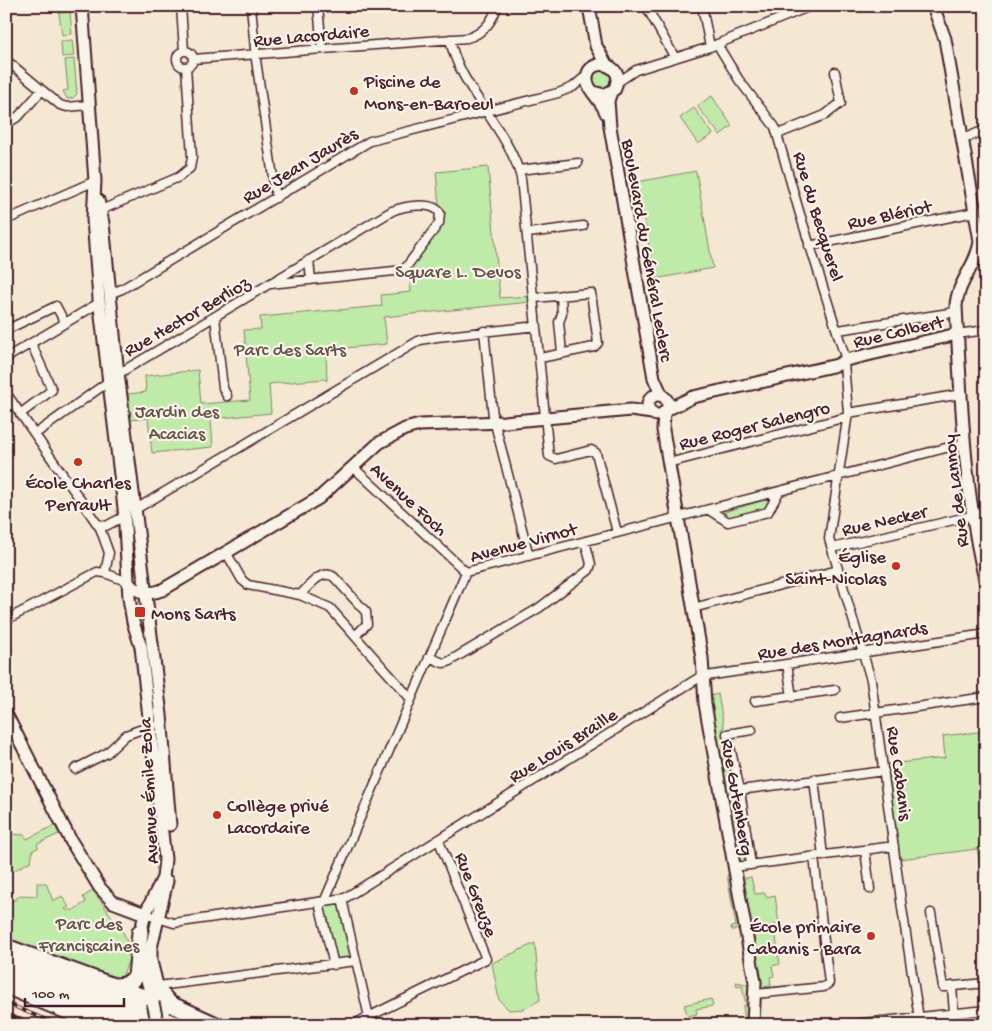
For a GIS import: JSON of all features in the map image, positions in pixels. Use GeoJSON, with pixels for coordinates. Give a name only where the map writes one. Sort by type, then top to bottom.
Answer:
{"type":"FeatureCollection","features":[{"type":"Feature","properties":{"kind":"highway"},"geometry":{"type":"LineString","coordinates":[[116,986],[126,985],[136,977],[140,932]]}},
{"type":"Feature","properties":{"kind":"highway"},"geometry":{"type":"LineString","coordinates":[[6,947],[159,1000],[216,1025]]}},
{"type":"Feature","properties":{"kind":"highway"},"geometry":{"type":"LineString","coordinates":[[6,960],[178,1025]]}},
{"type":"Feature","properties":{"kind":"highway"},"geometry":{"type":"LineString","coordinates":[[6,974],[140,1025]]}},
{"type":"Feature","properties":{"kind":"highway"},"geometry":{"type":"LineString","coordinates":[[6,986],[101,1025]]}},
{"type":"Feature","properties":{"kind":"street"},"geometry":{"type":"LineString","coordinates":[[82,6],[95,181],[101,210],[103,301]]}},
{"type":"Feature","properties":{"kind":"street"},"geometry":{"type":"LineString","coordinates":[[181,6],[184,51]]}},
{"type":"Feature","properties":{"kind":"street"},"geometry":{"type":"LineString","coordinates":[[251,6],[255,54],[276,198]]}},
{"type":"Feature","properties":{"kind":"street"},"geometry":{"type":"LineString","coordinates":[[318,6],[322,49]]}},
{"type":"Feature","properties":{"kind":"street","name":"Rue Lacordaire"},"geometry":{"type":"LineString","coordinates":[[193,59],[470,37],[488,25],[497,6]]}},
{"type":"Feature","properties":{"kind":"street"},"geometry":{"type":"LineString","coordinates":[[589,6],[594,38],[600,57],[610,67],[618,82]]}},
{"type":"Feature","properties":{"kind":"street"},"geometry":{"type":"LineString","coordinates":[[646,6],[675,58]]}},
{"type":"Feature","properties":{"kind":"street"},"geometry":{"type":"LineString","coordinates":[[702,6],[714,45]]}},
{"type":"Feature","properties":{"kind":"street"},"geometry":{"type":"LineString","coordinates":[[594,38],[588,84],[593,92],[602,95],[611,92],[618,82],[636,70],[714,45],[811,6]]}},
{"type":"Feature","properties":{"kind":"street"},"geometry":{"type":"LineString","coordinates":[[933,6],[945,38],[980,241],[986,257]]}},
{"type":"Feature","properties":{"kind":"street"},"geometry":{"type":"LineString","coordinates":[[450,39],[454,56],[519,170],[528,233],[551,458],[556,459],[591,450],[596,453],[617,532]]}},
{"type":"Feature","properties":{"kind":"street","name":"Rue du Becquerel"},"geometry":{"type":"LineString","coordinates":[[714,45],[772,121],[778,134],[810,246],[838,330],[845,362],[848,415],[829,539]]}},
{"type":"Feature","properties":{"kind":"street"},"geometry":{"type":"LineString","coordinates":[[184,51],[191,53],[193,59],[191,64],[186,67],[180,65],[177,59],[179,54],[184,51]]}},
{"type":"Feature","properties":{"kind":"street"},"geometry":{"type":"LineString","coordinates":[[6,60],[63,107],[89,105]]}},
{"type":"Feature","properties":{"kind":"street"},"geometry":{"type":"LineString","coordinates":[[589,72],[597,64],[636,70]]}},
{"type":"Feature","properties":{"kind":"street"},"geometry":{"type":"LineString","coordinates":[[101,210],[179,177],[190,168],[192,157],[186,67]]}},
{"type":"Feature","properties":{"kind":"street","name":"Rue Jean Jaurès"},"geometry":{"type":"LineString","coordinates":[[6,358],[374,140],[565,90],[589,72]]}},
{"type":"Feature","properties":{"kind":"street"},"geometry":{"type":"LineString","coordinates":[[778,134],[825,115],[841,103],[835,72]]}},
{"type":"Feature","properties":{"kind":"street"},"geometry":{"type":"LineString","coordinates":[[6,124],[19,116],[42,90]]}},
{"type":"Feature","properties":{"kind":"street","name":"Boulevard du Général Leclerc"},"geometry":{"type":"LineString","coordinates":[[593,92],[602,102],[610,127]]}},
{"type":"Feature","properties":{"kind":"street","name":"Boulevard du Général Leclerc"},"geometry":{"type":"LineString","coordinates":[[611,92],[608,101],[610,127],[656,397]]}},
{"type":"Feature","properties":{"kind":"street"},"geometry":{"type":"LineString","coordinates":[[962,140],[986,129]]}},
{"type":"Feature","properties":{"kind":"street"},"geometry":{"type":"LineString","coordinates":[[519,170],[578,163]]}},
{"type":"Feature","properties":{"kind":"street"},"geometry":{"type":"LineString","coordinates":[[6,220],[95,181]]}},
{"type":"Feature","properties":{"kind":"street"},"geometry":{"type":"LineString","coordinates":[[95,181],[93,219],[103,301]]}},
{"type":"Feature","properties":{"kind":"street","name":"Rue Hector Berlioz"},"geometry":{"type":"LineString","coordinates":[[118,374],[216,317],[309,260],[395,210],[430,206],[436,208],[441,215],[439,224],[404,270],[270,284]]}},
{"type":"Feature","properties":{"kind":"street","name":"Rue Blériot"},"geometry":{"type":"LineString","coordinates":[[810,246],[975,212]]}},
{"type":"Feature","properties":{"kind":"street"},"geometry":{"type":"LineString","coordinates":[[528,233],[583,226]]}},
{"type":"Feature","properties":{"kind":"street","name":"Rue de Lannoy"},"geometry":{"type":"LineString","coordinates":[[980,241],[971,266],[958,291],[956,312],[965,443],[973,514],[981,543],[986,584]]}},
{"type":"Feature","properties":{"kind":"street"},"geometry":{"type":"LineString","coordinates":[[309,260],[315,280]]}},
{"type":"Feature","properties":{"kind":"street"},"geometry":{"type":"LineString","coordinates":[[534,298],[589,292],[593,294],[598,343],[594,347],[540,358]]}},
{"type":"Feature","properties":{"kind":"street"},"geometry":{"type":"LineString","coordinates":[[561,295],[562,314],[559,322],[562,353]]}},
{"type":"Feature","properties":{"kind":"street","name":"Avenue Émile Zola"},"geometry":{"type":"LineString","coordinates":[[103,301],[118,374],[146,592],[165,859],[162,878],[145,914],[140,932],[142,961],[159,1000]]}},
{"type":"Feature","properties":{"kind":"street","name":"Avenue Émile Zola"},"geometry":{"type":"LineString","coordinates":[[103,301],[108,382],[125,516],[128,582],[132,617],[140,644],[168,789],[171,858],[150,954],[159,1000]]}},
{"type":"Feature","properties":{"kind":"street"},"geometry":{"type":"LineString","coordinates":[[6,330],[56,306],[65,323]]}},
{"type":"Feature","properties":{"kind":"street"},"geometry":{"type":"LineString","coordinates":[[838,330],[956,312]]}},
{"type":"Feature","properties":{"kind":"street"},"geometry":{"type":"LineString","coordinates":[[216,317],[223,388],[227,396]]}},
{"type":"Feature","properties":{"kind":"street"},"geometry":{"type":"LineString","coordinates":[[98,524],[106,526],[125,516],[420,340],[537,326]]}},
{"type":"Feature","properties":{"kind":"street"},"geometry":{"type":"LineString","coordinates":[[957,334],[986,330]]}},
{"type":"Feature","properties":{"kind":"street"},"geometry":{"type":"LineString","coordinates":[[484,331],[494,423],[529,556]]}},
{"type":"Feature","properties":{"kind":"street","name":"Rue Colbert"},"geometry":{"type":"LineString","coordinates":[[693,398],[957,334]]}},
{"type":"Feature","properties":{"kind":"street"},"geometry":{"type":"LineString","coordinates":[[20,414],[52,390],[31,344]]}},
{"type":"Feature","properties":{"kind":"street"},"geometry":{"type":"LineString","coordinates":[[35,434],[118,374]]}},
{"type":"Feature","properties":{"kind":"street"},"geometry":{"type":"LineString","coordinates":[[6,393],[98,524],[109,553],[105,572]]}},
{"type":"Feature","properties":{"kind":"street","name":"Rue Roger Salengro"},"geometry":{"type":"LineString","coordinates":[[668,463],[848,415],[962,394]]}},
{"type":"Feature","properties":{"kind":"street"},"geometry":{"type":"LineString","coordinates":[[615,412],[656,397],[693,398]]}},
{"type":"Feature","properties":{"kind":"street"},"geometry":{"type":"LineString","coordinates":[[656,397],[667,402],[659,412]]}},
{"type":"Feature","properties":{"kind":"street"},"geometry":{"type":"LineString","coordinates":[[656,397],[648,405],[659,412],[678,518]]}},
{"type":"Feature","properties":{"kind":"street"},"geometry":{"type":"LineString","coordinates":[[6,620],[97,572],[105,572],[128,582],[134,589],[146,592],[162,590],[319,498],[384,439],[411,427],[494,423],[641,410],[659,412],[676,403],[693,398]]}},
{"type":"Feature","properties":{"kind":"street","name":"Avenue Virnot"},"geometry":{"type":"LineString","coordinates":[[322,903],[466,572],[965,443]]}},
{"type":"Feature","properties":{"kind":"street","name":"Avenue Foch"},"geometry":{"type":"LineString","coordinates":[[354,467],[466,572]]}},
{"type":"Feature","properties":{"kind":"street"},"geometry":{"type":"LineString","coordinates":[[709,510],[728,522],[768,512],[780,492]]}},
{"type":"Feature","properties":{"kind":"street","name":"Rue Necker"},"geometry":{"type":"LineString","coordinates":[[832,548],[973,514],[986,509]]}},
{"type":"Feature","properties":{"kind":"street","name":"Rue Gutenberg"},"geometry":{"type":"LineString","coordinates":[[678,518],[703,676],[705,704],[755,994],[753,1025]]}},
{"type":"Feature","properties":{"kind":"street","name":"Rue Cabanis"},"geometry":{"type":"LineString","coordinates":[[829,539],[864,652],[876,713],[920,1021]]}},
{"type":"Feature","properties":{"kind":"street"},"geometry":{"type":"LineString","coordinates":[[429,657],[443,663],[448,662],[547,603],[589,570],[591,564],[585,541]]}},
{"type":"Feature","properties":{"kind":"street"},"geometry":{"type":"LineString","coordinates":[[226,552],[242,580],[248,584],[300,595],[330,608],[411,699]]}},
{"type":"Feature","properties":{"kind":"street"},"geometry":{"type":"LineString","coordinates":[[693,608],[838,570]]}},
{"type":"Feature","properties":{"kind":"street"},"geometry":{"type":"LineString","coordinates":[[300,595],[322,575],[328,574],[334,577],[366,612],[367,624],[356,635]]}},
{"type":"Feature","properties":{"kind":"street","name":"Rue des Montagnards"},"geometry":{"type":"LineString","coordinates":[[703,676],[986,634]]}},
{"type":"Feature","properties":{"kind":"street"},"geometry":{"type":"LineString","coordinates":[[787,664],[792,697]]}},
{"type":"Feature","properties":{"kind":"street","name":"Rue Louis Braille"},"geometry":{"type":"LineString","coordinates":[[342,899],[439,841],[687,683],[703,676]]}},
{"type":"Feature","properties":{"kind":"street"},"geometry":{"type":"LineString","coordinates":[[755,701],[835,690]]}},
{"type":"Feature","properties":{"kind":"street"},"geometry":{"type":"LineString","coordinates":[[840,718],[986,697]]}},
{"type":"Feature","properties":{"kind":"street"},"geometry":{"type":"LineString","coordinates":[[6,714],[71,841],[100,888],[113,902],[174,923],[342,899],[369,1017],[352,1025]]}},
{"type":"Feature","properties":{"kind":"street"},"geometry":{"type":"LineString","coordinates":[[75,769],[106,753],[126,735],[156,725]]}},
{"type":"Feature","properties":{"kind":"street","name":"Rue Gutenberg"},"geometry":{"type":"LineString","coordinates":[[751,865],[740,790],[727,734],[752,730]]}},
{"type":"Feature","properties":{"kind":"street"},"geometry":{"type":"LineString","coordinates":[[740,790],[884,771]]}},
{"type":"Feature","properties":{"kind":"street"},"geometry":{"type":"LineString","coordinates":[[755,994],[824,987],[829,983],[814,779]]}},
{"type":"Feature","properties":{"kind":"street","name":"Rue Greuze"},"geometry":{"type":"LineString","coordinates":[[369,1017],[486,959],[439,841]]}},
{"type":"Feature","properties":{"kind":"street"},"geometry":{"type":"LineString","coordinates":[[734,867],[894,846]]}},
{"type":"Feature","properties":{"kind":"street"},"geometry":{"type":"LineString","coordinates":[[865,850],[870,889]]}},
{"type":"Feature","properties":{"kind":"street"},"geometry":{"type":"LineString","coordinates":[[322,903],[334,965]]}},
{"type":"Feature","properties":{"kind":"street"},"geometry":{"type":"LineString","coordinates":[[931,913],[943,987],[986,983]]}},
{"type":"Feature","properties":{"kind":"street"},"geometry":{"type":"LineString","coordinates":[[159,1000],[292,970],[356,961]]}},
{"type":"Feature","properties":{"kind":"street"},"geometry":{"type":"LineString","coordinates":[[952,986],[954,1014]]}},
{"type":"Feature","properties":{"kind":"street"},"geometry":{"type":"LineString","coordinates":[[154,1025],[159,1000]]}},
{"type":"Feature","properties":{"kind":"street"},"geometry":{"type":"LineString","coordinates":[[158,1025],[159,1000]]}},
{"type":"Feature","properties":{"kind":"street"},"geometry":{"type":"LineString","coordinates":[[159,1000],[165,1025]]}},
{"type":"Feature","properties":{"kind":"street"},"geometry":{"type":"LineString","coordinates":[[846,1025],[920,1021],[986,1010]]}},
{"type":"Feature","properties":{"kind":"green space"},"geometry":{"type":"Polygon","coordinates":[[[70,12],[72,34],[62,35],[59,13],[70,12]]]}},
{"type":"Feature","properties":{"kind":"green space"},"geometry":{"type":"Polygon","coordinates":[[[72,40],[74,56],[62,57],[61,41],[72,40]]]}},
{"type":"Feature","properties":{"kind":"green space"},"geometry":{"type":"Polygon","coordinates":[[[74,59],[77,94],[73,98],[67,99],[63,91],[68,90],[65,60],[74,59]]]}},
{"type":"Feature","properties":{"kind":"green space"},"geometry":{"type":"Polygon","coordinates":[[[598,67],[613,74],[612,85],[605,90],[593,87],[591,74],[598,67]]]}},
{"type":"Feature","properties":{"kind":"green space"},"geometry":{"type":"Polygon","coordinates":[[[712,96],[732,126],[720,135],[697,106],[712,96]]]}},
{"type":"Feature","properties":{"kind":"green space"},"geometry":{"type":"Polygon","coordinates":[[[694,108],[713,134],[698,144],[680,118],[694,108]]]}},
{"type":"Feature","properties":{"kind":"green space"},"geometry":{"type":"Polygon","coordinates":[[[488,167],[500,298],[530,296],[530,302],[384,317],[387,344],[326,350],[327,381],[324,379],[269,384],[271,413],[211,419],[213,447],[152,453],[148,418],[131,420],[128,394],[146,392],[145,376],[198,370],[201,404],[250,400],[244,330],[261,329],[260,317],[382,306],[381,295],[411,292],[409,271],[444,220],[443,211],[439,205],[436,172],[488,167]]]}},
{"type":"Feature","properties":{"kind":"green space"},"geometry":{"type":"Polygon","coordinates":[[[696,171],[713,268],[655,279],[637,182],[696,171]]]}},
{"type":"Feature","properties":{"kind":"green space"},"geometry":{"type":"Polygon","coordinates":[[[768,499],[771,500],[766,510],[729,520],[721,513],[768,499]]]}},
{"type":"Feature","properties":{"kind":"green space"},"geometry":{"type":"Polygon","coordinates":[[[718,694],[724,727],[722,728],[746,859],[737,862],[706,697],[718,694]]]}},
{"type":"Feature","properties":{"kind":"green space"},"geometry":{"type":"Polygon","coordinates":[[[986,731],[986,796],[983,797],[985,809],[981,810],[982,814],[986,814],[985,898],[977,849],[900,859],[888,764],[945,758],[943,736],[986,731]]]}},
{"type":"Feature","properties":{"kind":"green space"},"geometry":{"type":"Polygon","coordinates":[[[55,825],[59,834],[37,844],[38,848],[33,850],[31,861],[6,875],[6,841],[10,834],[24,835],[27,839],[55,825]]]}},
{"type":"Feature","properties":{"kind":"green space"},"geometry":{"type":"Polygon","coordinates":[[[727,875],[730,875],[740,929],[732,930],[731,927],[736,926],[727,875]]]}},
{"type":"Feature","properties":{"kind":"green space"},"geometry":{"type":"Polygon","coordinates":[[[751,877],[755,894],[765,893],[766,897],[775,895],[779,924],[774,925],[780,964],[772,966],[774,976],[770,977],[771,986],[761,987],[741,879],[751,877]]]}},
{"type":"Feature","properties":{"kind":"green space","name":"Parc des Franciscaines"},"geometry":{"type":"Polygon","coordinates":[[[37,883],[46,883],[53,901],[62,896],[69,907],[65,909],[67,911],[70,909],[72,911],[86,902],[83,897],[93,890],[124,934],[131,954],[123,975],[116,979],[6,943],[6,906],[21,895],[37,896],[37,883]]]}},
{"type":"Feature","properties":{"kind":"green space"},"geometry":{"type":"Polygon","coordinates":[[[335,903],[339,905],[350,955],[349,959],[337,960],[324,908],[335,903]]]}},
{"type":"Feature","properties":{"kind":"green space"},"geometry":{"type":"Polygon","coordinates":[[[535,943],[540,1000],[524,1009],[509,1010],[499,1000],[492,963],[535,943]]]}},
{"type":"Feature","properties":{"kind":"green space"},"geometry":{"type":"Polygon","coordinates":[[[736,982],[750,985],[749,1020],[745,1020],[743,1006],[746,1005],[742,986],[737,987],[736,982]]]}},
{"type":"Feature","properties":{"kind":"green space"},"geometry":{"type":"Polygon","coordinates":[[[711,999],[713,1006],[696,1009],[697,1014],[688,1016],[684,1005],[711,999]]]}},
{"type":"Feature","properties":{"kind":"railway"},"geometry":{"type":"LineString","coordinates":[[6,1003],[58,1025]]}},
{"type":"Feature","properties":{"kind":"railway"},"geometry":{"type":"LineString","coordinates":[[6,1014],[32,1025]]}},
{"type":"Feature","properties":{"kind":"place","name":"Piscine de Mons-en-Baroeul"},"geometry":{"type":"Point","coordinates":[354,91]}},
{"type":"Feature","properties":{"kind":"place","name":"École Charles Perrault"},"geometry":{"type":"Point","coordinates":[78,462]}},
{"type":"Feature","properties":{"kind":"place","name":"Église Saint-Nicolas"},"geometry":{"type":"Point","coordinates":[896,566]}},
{"type":"Feature","properties":{"kind":"place","name":"Mons Sarts"},"geometry":{"type":"Point","coordinates":[140,612]}},
{"type":"Feature","properties":{"kind":"place","name":"Collège privé Lacordaire"},"geometry":{"type":"Point","coordinates":[217,815]}},
{"type":"Feature","properties":{"kind":"place","name":"École primaire Cabanis - Bara"},"geometry":{"type":"Point","coordinates":[871,936]}},
{"type":"Feature","properties":{"kind":"park label","name":"Square L. Devos"},"geometry":{"type":"Point","coordinates":[458,270]}},
{"type":"Feature","properties":{"kind":"park label","name":"Parc des Sarts"},"geometry":{"type":"Point","coordinates":[290,348]}},
{"type":"Feature","properties":{"kind":"park label","name":"Jardin des Acacias"},"geometry":{"type":"Point","coordinates":[177,421]}}]}
